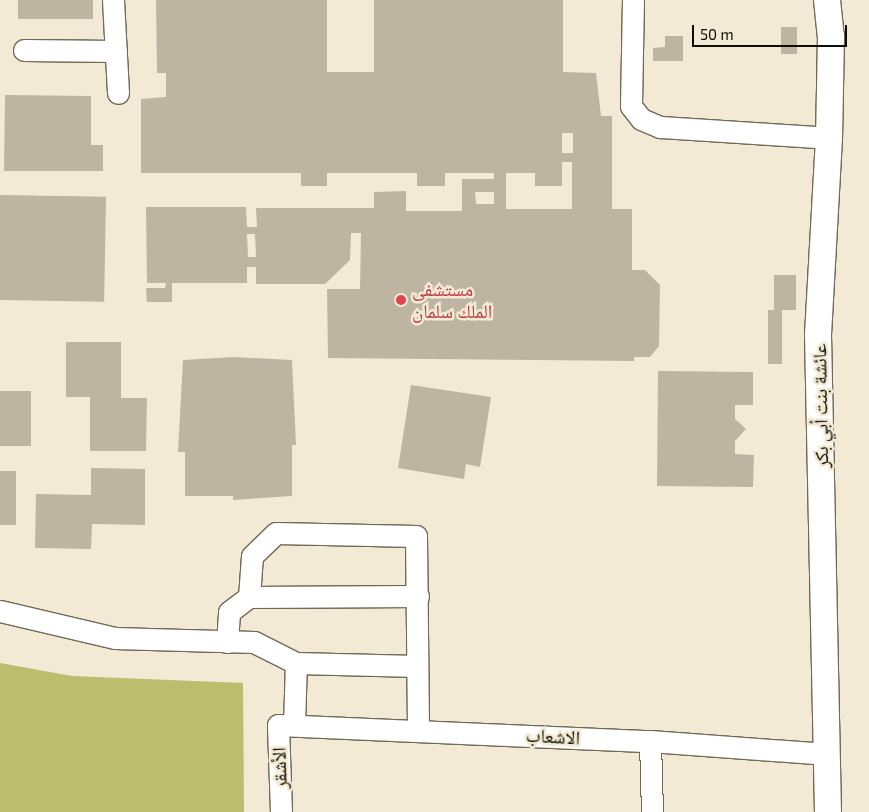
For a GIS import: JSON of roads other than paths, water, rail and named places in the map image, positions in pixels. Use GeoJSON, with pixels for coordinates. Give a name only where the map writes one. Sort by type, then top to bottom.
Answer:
{"type":"FeatureCollection","features":[{"type":"Feature","properties":{"kind":"main road","name":"عائشة بنت أبي بكر"},"geometry":{"type":"LineString","coordinates":[[825,1],[829,138],[818,335],[828,812]]}},
{"type":"Feature","properties":{"kind":"street"},"geometry":{"type":"LineString","coordinates":[[113,0],[118,93]]}},
{"type":"Feature","properties":{"kind":"street"},"geometry":{"type":"LineString","coordinates":[[633,0],[631,106],[641,119],[660,127],[829,138]]}},
{"type":"Feature","properties":{"kind":"street"},"geometry":{"type":"LineString","coordinates":[[24,50],[116,51]]}},
{"type":"Feature","properties":{"kind":"street"},"geometry":{"type":"LineString","coordinates":[[249,597],[252,556],[265,540],[276,534],[363,533],[416,536],[418,729]]}},
{"type":"Feature","properties":{"kind":"street"},"geometry":{"type":"LineString","coordinates":[[227,642],[229,612],[249,597],[418,596]]}},
{"type":"Feature","properties":{"kind":"street"},"geometry":{"type":"LineString","coordinates":[[0,611],[115,638],[254,642],[296,663],[416,666]]}},
{"type":"Feature","properties":{"kind":"street","name":"الأشقر"},"geometry":{"type":"LineString","coordinates":[[281,812],[286,725],[296,663]]}},
{"type":"Feature","properties":{"kind":"street","name":"الاشعاب"},"geometry":{"type":"LineString","coordinates":[[286,725],[418,729],[650,741],[828,754]]}},
{"type":"Feature","properties":{"kind":"street"},"geometry":{"type":"LineString","coordinates":[[650,741],[652,812]]}},
{"type":"Feature","properties":{"kind":"place","name":"مستشفى الملك سلمان"},"geometry":{"type":"Point","coordinates":[401,300]}}]}
